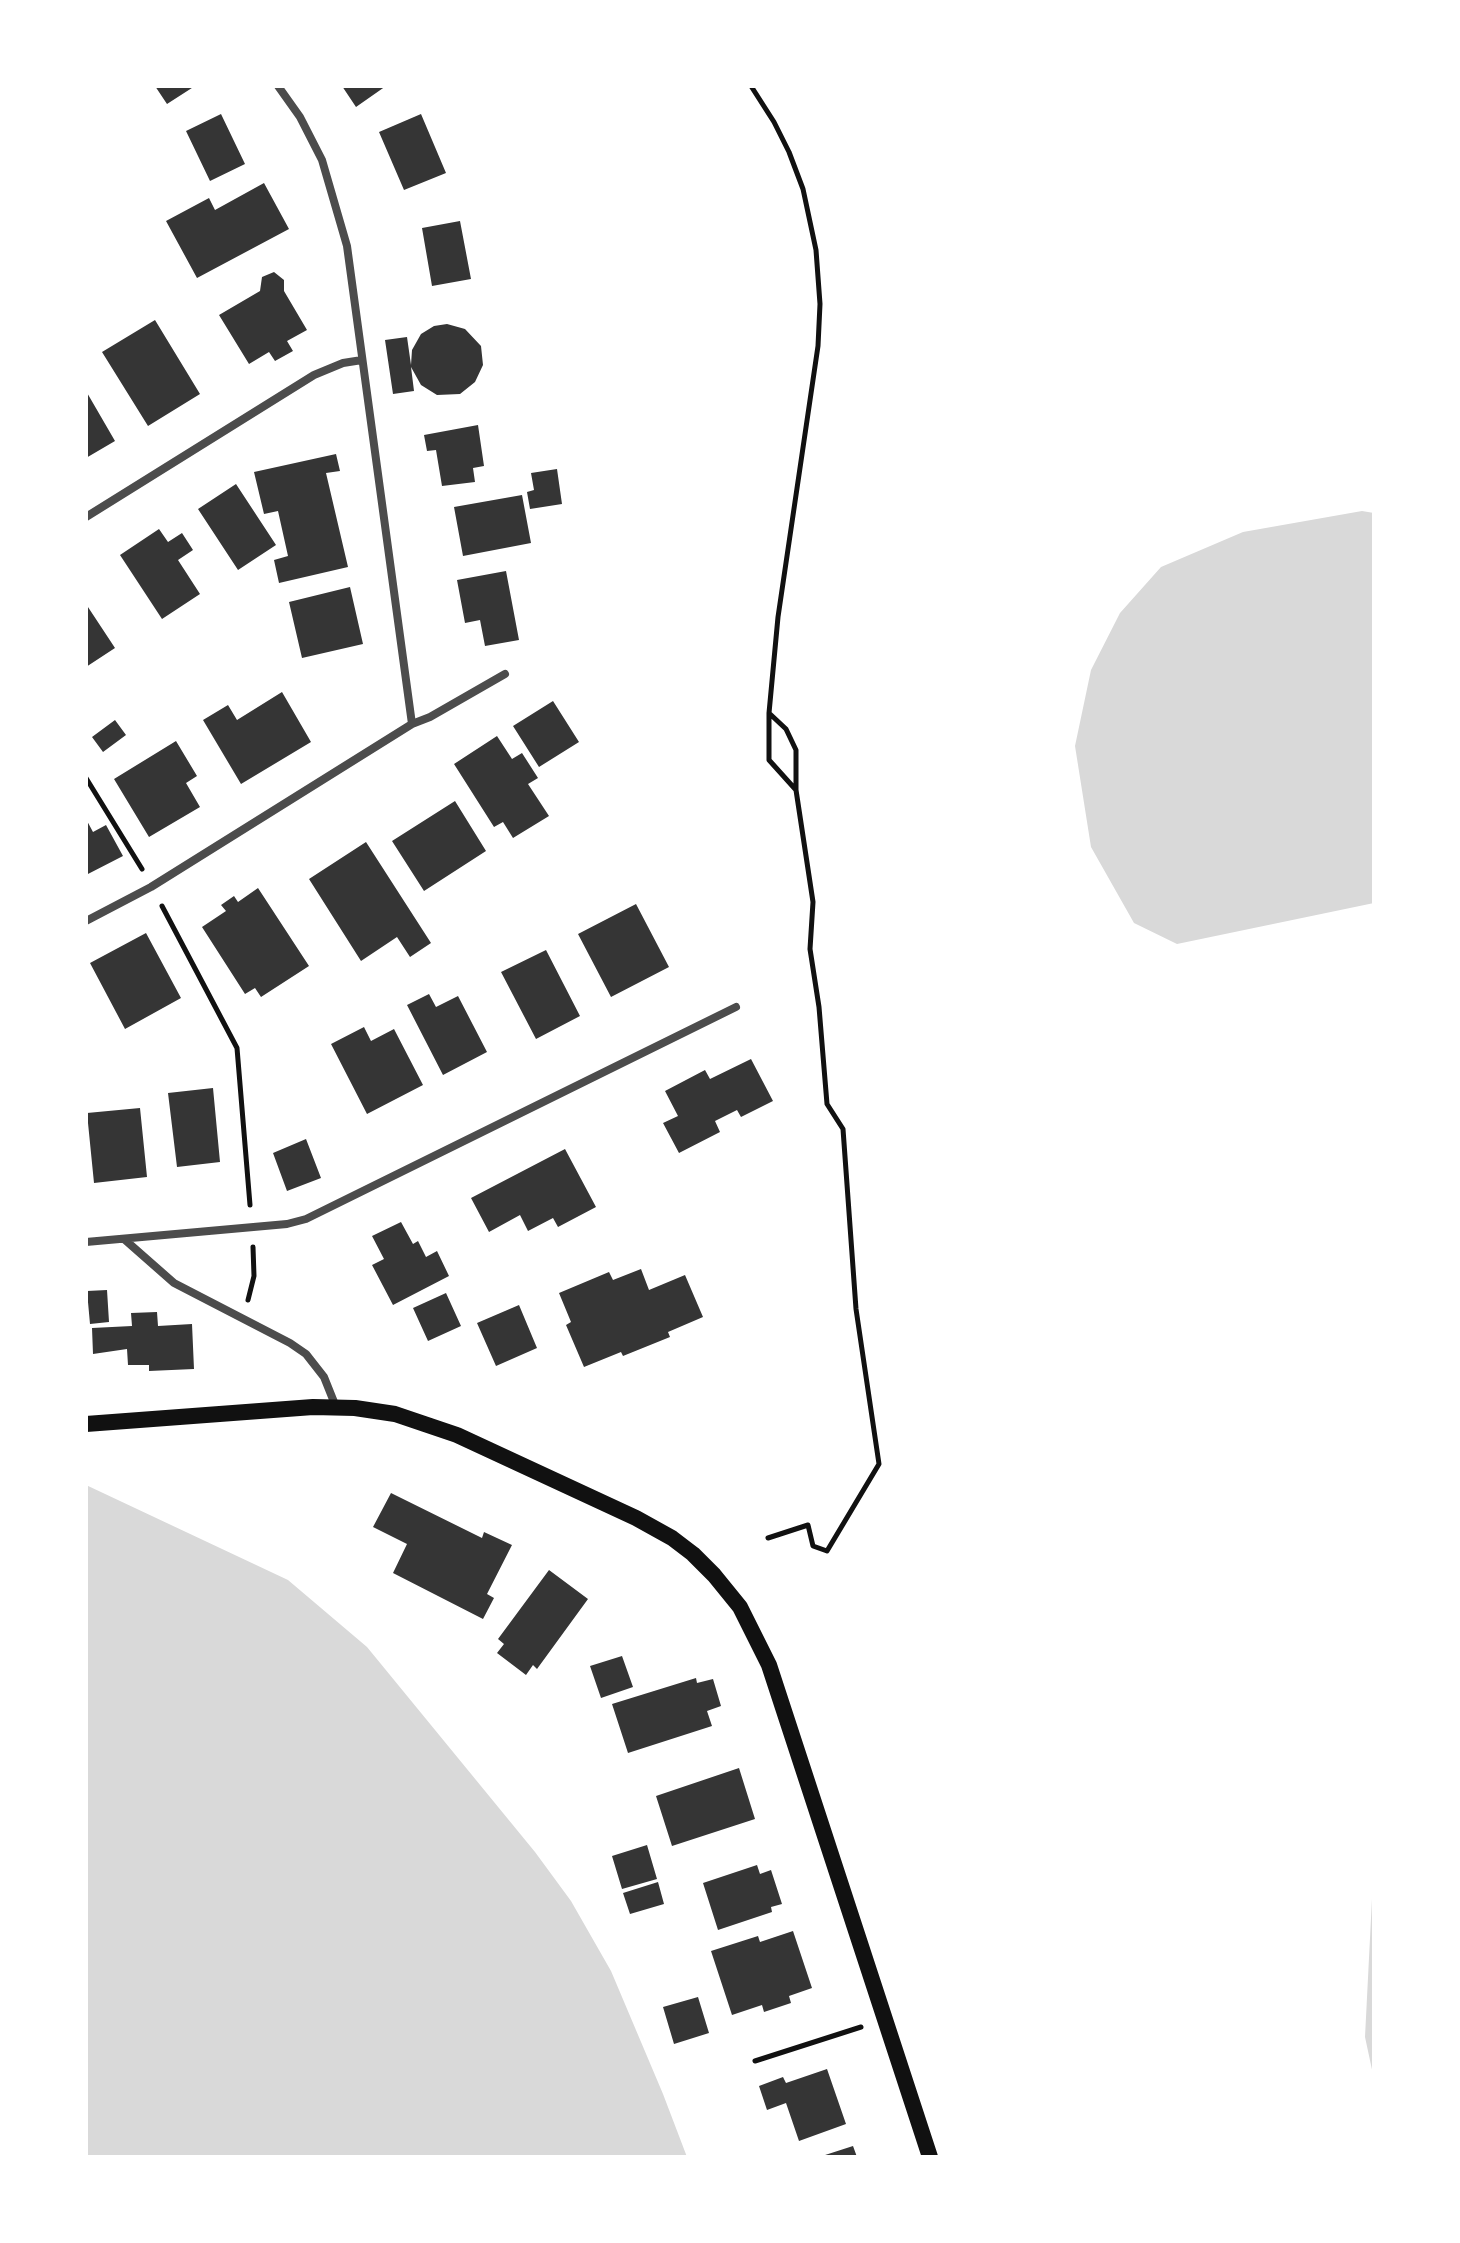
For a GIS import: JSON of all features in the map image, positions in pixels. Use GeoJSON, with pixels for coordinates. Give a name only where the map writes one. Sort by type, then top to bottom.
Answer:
{"type":"FeatureCollection","features":[{"type":"Feature","properties":{"kind":"main road"},"geometry":{"type":"LineString","coordinates":[[86,1424],[253,1410],[336,1407],[395,1414],[468,1439],[649,1525],[682,1545],[714,1575],[748,1620],[769,1665],[930,2157]]}},
{"type":"Feature","properties":{"kind":"street"},"geometry":{"type":"LineString","coordinates":[[278,86],[309,133],[336,203],[347,246],[412,724]]}},
{"type":"Feature","properties":{"kind":"street"},"geometry":{"type":"LineString","coordinates":[[86,517],[314,375],[343,363],[362,360]]}},
{"type":"Feature","properties":{"kind":"street"},"geometry":{"type":"LineString","coordinates":[[86,921],[151,887],[412,724],[505,674]]}},
{"type":"Feature","properties":{"kind":"street"},"geometry":{"type":"LineString","coordinates":[[86,1242],[287,1224],[306,1219],[736,1007]]}},
{"type":"Feature","properties":{"kind":"street"},"geometry":{"type":"LineString","coordinates":[[124,1239],[174,1283],[298,1348],[321,1372],[336,1407]]}},
{"type":"Feature","properties":{"kind":"path"},"geometry":{"type":"LineString","coordinates":[[751,86],[774,122],[803,189],[816,250],[820,304],[818,346],[778,617],[769,713],[769,760],[796,790]]}},
{"type":"Feature","properties":{"kind":"path"},"geometry":{"type":"LineString","coordinates":[[768,1538],[808,1525],[813,1546],[827,1551],[879,1464],[856,1309],[843,1129],[827,1104],[819,1007],[810,949],[813,902],[796,790],[796,750],[786,729],[769,713]]}},
{"type":"Feature","properties":{"kind":"path"},"geometry":{"type":"LineString","coordinates":[[86,778],[140,866]]}},
{"type":"Feature","properties":{"kind":"path"},"geometry":{"type":"LineString","coordinates":[[164,910],[237,1048],[249,1197]]}},
{"type":"Feature","properties":{"kind":"path"},"geometry":{"type":"LineString","coordinates":[[249,1296],[254,1276]]}},
{"type":"Feature","properties":{"kind":"path"},"geometry":{"type":"LineString","coordinates":[[755,2061],[885,2020]]}},
{"type":"Feature","properties":{"kind":"shaded area"},"geometry":{"type":"Polygon","coordinates":[[[1362,511],[1374,513],[1374,903],[1177,944],[1134,923],[1091,847],[1075,746],[1091,670],[1120,613],[1161,567],[1243,532],[1362,511]]]}},
{"type":"Feature","properties":{"kind":"shaded area"},"geometry":{"type":"Polygon","coordinates":[[[86,1485],[288,1580],[367,1647],[535,1852],[571,1901],[611,1971],[687,2157],[86,2157],[86,1485]]]}},
{"type":"Feature","properties":{"kind":"shaded area"},"geometry":{"type":"Polygon","coordinates":[[[1374,1859],[1374,2079],[1365,2037],[1374,1859]]]}},
{"type":"Feature","properties":{"kind":"building"},"geometry":{"type":"Polygon","coordinates":[[[155,86],[195,86],[167,104],[155,86]]]}},
{"type":"Feature","properties":{"kind":"building"},"geometry":{"type":"Polygon","coordinates":[[[342,86],[386,86],[356,107],[342,86]]]}},
{"type":"Feature","properties":{"kind":"building"},"geometry":{"type":"Polygon","coordinates":[[[221,114],[245,164],[210,181],[186,131],[221,114]]]}},
{"type":"Feature","properties":{"kind":"building"},"geometry":{"type":"Polygon","coordinates":[[[421,114],[446,173],[404,190],[379,132],[421,114]]]}},
{"type":"Feature","properties":{"kind":"building"},"geometry":{"type":"Polygon","coordinates":[[[264,183],[289,229],[197,278],[166,221],[209,198],[215,210],[264,183]]]}},
{"type":"Feature","properties":{"kind":"building"},"geometry":{"type":"Polygon","coordinates":[[[460,221],[471,279],[432,286],[422,228],[460,221]]]}},
{"type":"Feature","properties":{"kind":"building"},"geometry":{"type":"Polygon","coordinates":[[[274,272],[284,280],[284,291],[307,330],[287,341],[293,351],[275,361],[269,352],[249,364],[219,315],[260,291],[262,277],[274,272]]]}},
{"type":"Feature","properties":{"kind":"building"},"geometry":{"type":"Polygon","coordinates":[[[155,320],[200,394],[148,426],[102,352],[155,320]]]}},
{"type":"Feature","properties":{"kind":"building"},"geometry":{"type":"Polygon","coordinates":[[[447,324],[465,329],[481,346],[483,365],[475,382],[460,394],[437,395],[421,385],[411,367],[414,391],[393,394],[385,340],[407,337],[411,365],[412,350],[421,334],[434,326],[447,324]]]}},
{"type":"Feature","properties":{"kind":"building"},"geometry":{"type":"Polygon","coordinates":[[[86,391],[115,441],[86,458],[86,391]]]}},
{"type":"Feature","properties":{"kind":"building"},"geometry":{"type":"Polygon","coordinates":[[[478,425],[484,466],[473,468],[475,482],[442,486],[436,450],[427,451],[424,435],[478,425]]]}},
{"type":"Feature","properties":{"kind":"building"},"geometry":{"type":"Polygon","coordinates":[[[336,454],[340,471],[326,473],[348,567],[279,583],[274,560],[288,556],[278,511],[264,514],[254,472],[336,454]]]}},
{"type":"Feature","properties":{"kind":"building"},"geometry":{"type":"Polygon","coordinates":[[[557,469],[562,504],[530,509],[527,492],[534,490],[531,473],[557,469]]]}},
{"type":"Feature","properties":{"kind":"building"},"geometry":{"type":"Polygon","coordinates":[[[236,484],[276,545],[238,570],[198,509],[236,484]]]}},
{"type":"Feature","properties":{"kind":"building"},"geometry":{"type":"Polygon","coordinates":[[[522,495],[531,543],[463,556],[454,507],[522,495]]]}},
{"type":"Feature","properties":{"kind":"building"},"geometry":{"type":"Polygon","coordinates":[[[159,529],[168,542],[182,533],[193,550],[178,560],[200,594],[162,619],[120,555],[159,529]]]}},
{"type":"Feature","properties":{"kind":"building"},"geometry":{"type":"Polygon","coordinates":[[[506,571],[519,640],[485,646],[480,620],[465,623],[457,580],[506,571]]]}},
{"type":"Feature","properties":{"kind":"building"},"geometry":{"type":"Polygon","coordinates":[[[350,587],[363,644],[302,658],[289,602],[350,587]]]}},
{"type":"Feature","properties":{"kind":"building"},"geometry":{"type":"Polygon","coordinates":[[[86,604],[115,648],[86,667],[86,604]]]}},
{"type":"Feature","properties":{"kind":"building"},"geometry":{"type":"Polygon","coordinates":[[[282,692],[311,742],[241,784],[203,720],[228,705],[237,720],[282,692]]]}},
{"type":"Feature","properties":{"kind":"building"},"geometry":{"type":"Polygon","coordinates":[[[553,701],[579,742],[539,767],[513,726],[553,701]]]}},
{"type":"Feature","properties":{"kind":"building"},"geometry":{"type":"Polygon","coordinates":[[[115,720],[126,735],[103,752],[92,737],[115,720]]]}},
{"type":"Feature","properties":{"kind":"building"},"geometry":{"type":"Polygon","coordinates":[[[497,736],[512,759],[522,753],[538,778],[528,784],[549,816],[513,838],[503,822],[494,827],[454,764],[497,736]]]}},
{"type":"Feature","properties":{"kind":"building"},"geometry":{"type":"Polygon","coordinates":[[[176,741],[197,776],[186,783],[200,807],[149,837],[114,779],[176,741]]]}},
{"type":"Feature","properties":{"kind":"building"},"geometry":{"type":"Polygon","coordinates":[[[455,801],[486,851],[424,891],[392,841],[455,801]]]}},
{"type":"Feature","properties":{"kind":"building"},"geometry":{"type":"Polygon","coordinates":[[[86,819],[93,832],[106,825],[123,856],[86,875],[86,819]]]}},
{"type":"Feature","properties":{"kind":"building"},"geometry":{"type":"Polygon","coordinates":[[[366,842],[431,943],[410,957],[397,937],[361,961],[309,879],[366,842]]]}},
{"type":"Feature","properties":{"kind":"building"},"geometry":{"type":"Polygon","coordinates":[[[258,888],[309,966],[261,997],[255,988],[245,994],[202,927],[226,911],[221,905],[234,896],[238,902],[258,888]]]}},
{"type":"Feature","properties":{"kind":"building"},"geometry":{"type":"Polygon","coordinates":[[[636,904],[669,967],[611,997],[578,934],[636,904]]]}},
{"type":"Feature","properties":{"kind":"building"},"geometry":{"type":"Polygon","coordinates":[[[146,933],[181,998],[125,1029],[90,963],[146,933]]]}},
{"type":"Feature","properties":{"kind":"building"},"geometry":{"type":"Polygon","coordinates":[[[546,950],[580,1016],[536,1039],[501,972],[546,950]]]}},
{"type":"Feature","properties":{"kind":"building"},"geometry":{"type":"Polygon","coordinates":[[[429,994],[436,1007],[458,996],[487,1052],[443,1075],[407,1005],[429,994]]]}},
{"type":"Feature","properties":{"kind":"building"},"geometry":{"type":"Polygon","coordinates":[[[364,1027],[371,1041],[394,1029],[423,1085],[367,1114],[331,1044],[364,1027]]]}},
{"type":"Feature","properties":{"kind":"building"},"geometry":{"type":"Polygon","coordinates":[[[751,1059],[773,1101],[741,1117],[737,1110],[715,1121],[720,1132],[679,1153],[663,1123],[678,1116],[665,1091],[705,1070],[710,1079],[751,1059]]]}},
{"type":"Feature","properties":{"kind":"building"},"geometry":{"type":"Polygon","coordinates":[[[213,1088],[220,1162],[177,1167],[168,1093],[213,1088]]]}},
{"type":"Feature","properties":{"kind":"building"},"geometry":{"type":"Polygon","coordinates":[[[140,1108],[147,1177],[94,1183],[87,1113],[140,1108]]]}},
{"type":"Feature","properties":{"kind":"building"},"geometry":{"type":"Polygon","coordinates":[[[306,1139],[321,1178],[287,1191],[273,1153],[306,1139]]]}},
{"type":"Feature","properties":{"kind":"building"},"geometry":{"type":"Polygon","coordinates":[[[565,1149],[596,1207],[558,1227],[553,1218],[528,1231],[520,1215],[489,1232],[471,1198],[565,1149]]]}},
{"type":"Feature","properties":{"kind":"building"},"geometry":{"type":"Polygon","coordinates":[[[401,1222],[413,1244],[418,1241],[426,1257],[437,1251],[449,1276],[393,1305],[372,1265],[384,1259],[372,1236],[401,1222]]]}},
{"type":"Feature","properties":{"kind":"building"},"geometry":{"type":"Polygon","coordinates":[[[641,1269],[649,1290],[685,1275],[703,1317],[668,1332],[670,1337],[623,1356],[621,1352],[584,1367],[566,1325],[571,1322],[559,1293],[609,1272],[613,1280],[641,1269]]]}},
{"type":"Feature","properties":{"kind":"building"},"geometry":{"type":"Polygon","coordinates":[[[107,1290],[109,1322],[90,1324],[87,1291],[107,1290]]]}},
{"type":"Feature","properties":{"kind":"building"},"geometry":{"type":"Polygon","coordinates":[[[446,1293],[461,1326],[428,1341],[413,1308],[446,1293]]]}},
{"type":"Feature","properties":{"kind":"building"},"geometry":{"type":"Polygon","coordinates":[[[519,1305],[537,1348],[496,1366],[477,1323],[519,1305]]]}},
{"type":"Feature","properties":{"kind":"building"},"geometry":{"type":"Polygon","coordinates":[[[157,1312],[158,1326],[192,1324],[194,1369],[149,1371],[149,1365],[128,1365],[127,1349],[93,1354],[92,1328],[132,1326],[131,1313],[157,1312]]]}},
{"type":"Feature","properties":{"kind":"building"},"geometry":{"type":"Polygon","coordinates":[[[391,1493],[482,1538],[484,1532],[512,1545],[487,1594],[494,1598],[483,1619],[393,1573],[407,1544],[373,1527],[391,1493]]]}},
{"type":"Feature","properties":{"kind":"building"},"geometry":{"type":"Polygon","coordinates":[[[549,1570],[588,1599],[537,1669],[533,1665],[526,1675],[497,1653],[504,1644],[498,1639],[549,1570]]]}},
{"type":"Feature","properties":{"kind":"building"},"geometry":{"type":"Polygon","coordinates":[[[622,1656],[633,1687],[601,1698],[590,1666],[622,1656]]]}},
{"type":"Feature","properties":{"kind":"building"},"geometry":{"type":"Polygon","coordinates":[[[696,1678],[697,1683],[713,1679],[721,1706],[707,1711],[712,1726],[628,1753],[612,1704],[696,1678]]]}},
{"type":"Feature","properties":{"kind":"building"},"geometry":{"type":"Polygon","coordinates":[[[739,1768],[755,1819],[672,1846],[656,1796],[739,1768]]]}},
{"type":"Feature","properties":{"kind":"building"},"geometry":{"type":"Polygon","coordinates":[[[647,1845],[657,1879],[622,1889],[612,1856],[647,1845]]]}},
{"type":"Feature","properties":{"kind":"building"},"geometry":{"type":"Polygon","coordinates":[[[757,1865],[760,1874],[771,1870],[782,1904],[771,1907],[772,1912],[718,1930],[703,1883],[757,1865]]]}},
{"type":"Feature","properties":{"kind":"building"},"geometry":{"type":"Polygon","coordinates":[[[658,1882],[664,1904],[630,1914],[623,1893],[658,1882]]]}},
{"type":"Feature","properties":{"kind":"building"},"geometry":{"type":"Polygon","coordinates":[[[793,1931],[812,1988],[789,1996],[791,2003],[764,2012],[762,2005],[732,2015],[711,1951],[758,1936],[760,1942],[793,1931]]]}},
{"type":"Feature","properties":{"kind":"building"},"geometry":{"type":"Polygon","coordinates":[[[698,1997],[709,2033],[674,2044],[663,2007],[698,1997]]]}},
{"type":"Feature","properties":{"kind":"building"},"geometry":{"type":"Polygon","coordinates":[[[827,2069],[846,2124],[799,2141],[786,2103],[767,2110],[759,2086],[783,2077],[786,2083],[827,2069]]]}},
{"type":"Feature","properties":{"kind":"building"},"geometry":{"type":"Polygon","coordinates":[[[853,2146],[857,2157],[822,2156],[853,2146]]]}}]}
